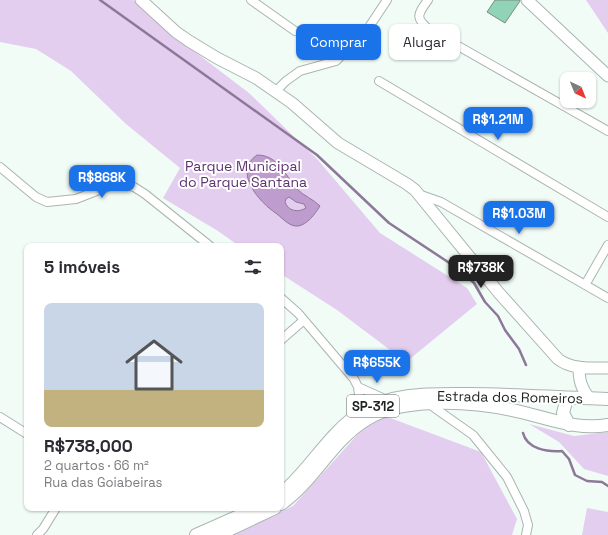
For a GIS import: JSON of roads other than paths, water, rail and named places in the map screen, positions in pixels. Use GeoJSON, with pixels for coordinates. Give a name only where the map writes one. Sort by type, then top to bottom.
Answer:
{"type":"FeatureCollection","features":[{"type":"Feature","properties":{"kind":"main road","name":"Estrada dos Romeiros"},"geometry":{"type":"LineString","coordinates":[[284,492],[293,484],[340,430],[361,412],[387,400],[407,396],[440,394],[528,395],[608,399]]}},
{"type":"Feature","properties":{"kind":"main road"},"geometry":{"type":"LineString","coordinates":[[567,398],[563,413],[569,425]]}},
{"type":"Feature","properties":{"kind":"main road","name":"Estrada dos Romeiros"},"geometry":{"type":"LineString","coordinates":[[284,502],[299,489],[347,436],[366,419],[389,409],[402,406],[456,404],[502,409],[569,425],[587,427],[607,425]]}},
{"type":"Feature","properties":{"kind":"main road"},"geometry":{"type":"LineString","coordinates":[[196,535],[250,511]]}},
{"type":"Feature","properties":{"kind":"main road"},"geometry":{"type":"LineString","coordinates":[[218,535],[269,511]]}},
{"type":"Feature","properties":{"kind":"street"},"geometry":{"type":"LineString","coordinates":[[142,0],[176,32],[217,58],[256,78],[292,103],[338,143],[407,184],[421,195],[499,293],[562,362],[579,367],[608,368]]}},
{"type":"Feature","properties":{"kind":"street"},"geometry":{"type":"LineString","coordinates":[[251,0],[295,31]]}},
{"type":"Feature","properties":{"kind":"street"},"geometry":{"type":"LineString","coordinates":[[276,92],[286,81],[300,71],[336,61],[369,26],[388,0]]}},
{"type":"Feature","properties":{"kind":"street"},"geometry":{"type":"LineString","coordinates":[[428,0],[419,12],[419,17],[423,25],[608,131]]}},
{"type":"Feature","properties":{"kind":"street"},"geometry":{"type":"LineString","coordinates":[[527,0],[608,76]]}},
{"type":"Feature","properties":{"kind":"street"},"geometry":{"type":"LineString","coordinates":[[379,80],[608,217]]}},
{"type":"Feature","properties":{"kind":"street"},"geometry":{"type":"LineString","coordinates":[[0,167],[31,193],[47,202],[76,199],[117,183],[134,187],[151,198],[206,243]]}},
{"type":"Feature","properties":{"kind":"street"},"geometry":{"type":"LineString","coordinates":[[421,195],[441,202],[608,298]]}},
{"type":"Feature","properties":{"kind":"street"},"geometry":{"type":"LineString","coordinates":[[438,216],[441,202]]}},
{"type":"Feature","properties":{"kind":"street"},"geometry":{"type":"LineString","coordinates":[[585,285],[608,244]]}},
{"type":"Feature","properties":{"kind":"street"},"geometry":{"type":"LineString","coordinates":[[284,301],[304,320],[354,378],[358,387],[361,412]]}},
{"type":"Feature","properties":{"kind":"street"},"geometry":{"type":"LineString","coordinates":[[284,337],[304,320]]}},
{"type":"Feature","properties":{"kind":"street"},"geometry":{"type":"LineString","coordinates":[[579,367],[579,380],[582,388],[590,398]]}},
{"type":"Feature","properties":{"kind":"street"},"geometry":{"type":"LineString","coordinates":[[567,398],[579,380]]}},
{"type":"Feature","properties":{"kind":"street"},"geometry":{"type":"LineString","coordinates":[[358,387],[387,400]]}},
{"type":"Feature","properties":{"kind":"street"},"geometry":{"type":"LineString","coordinates":[[429,404],[473,435],[507,477],[524,511],[528,525],[526,535]]}},
{"type":"Feature","properties":{"kind":"street"},"geometry":{"type":"LineString","coordinates":[[0,417],[24,432]]}},
{"type":"Feature","properties":{"kind":"street"},"geometry":{"type":"LineString","coordinates":[[37,535],[43,529],[54,511]]}},
{"type":"Feature","properties":{"kind":"waterway"},"geometry":{"type":"LineString","coordinates":[[100,0],[317,155],[389,223],[460,270],[474,283],[485,302],[498,316],[505,330],[519,349],[526,365]]}},
{"type":"Feature","properties":{"kind":"waterway"},"geometry":{"type":"LineString","coordinates":[[523,433],[525,438],[533,446],[544,450],[562,451],[569,459],[575,475],[587,481],[602,482],[608,486]]}},
{"type":"Feature","properties":{"kind":"park label","name":"Parque Municipal do Parque Santana"},"geometry":{"type":"Point","coordinates":[243,174]}}]}
